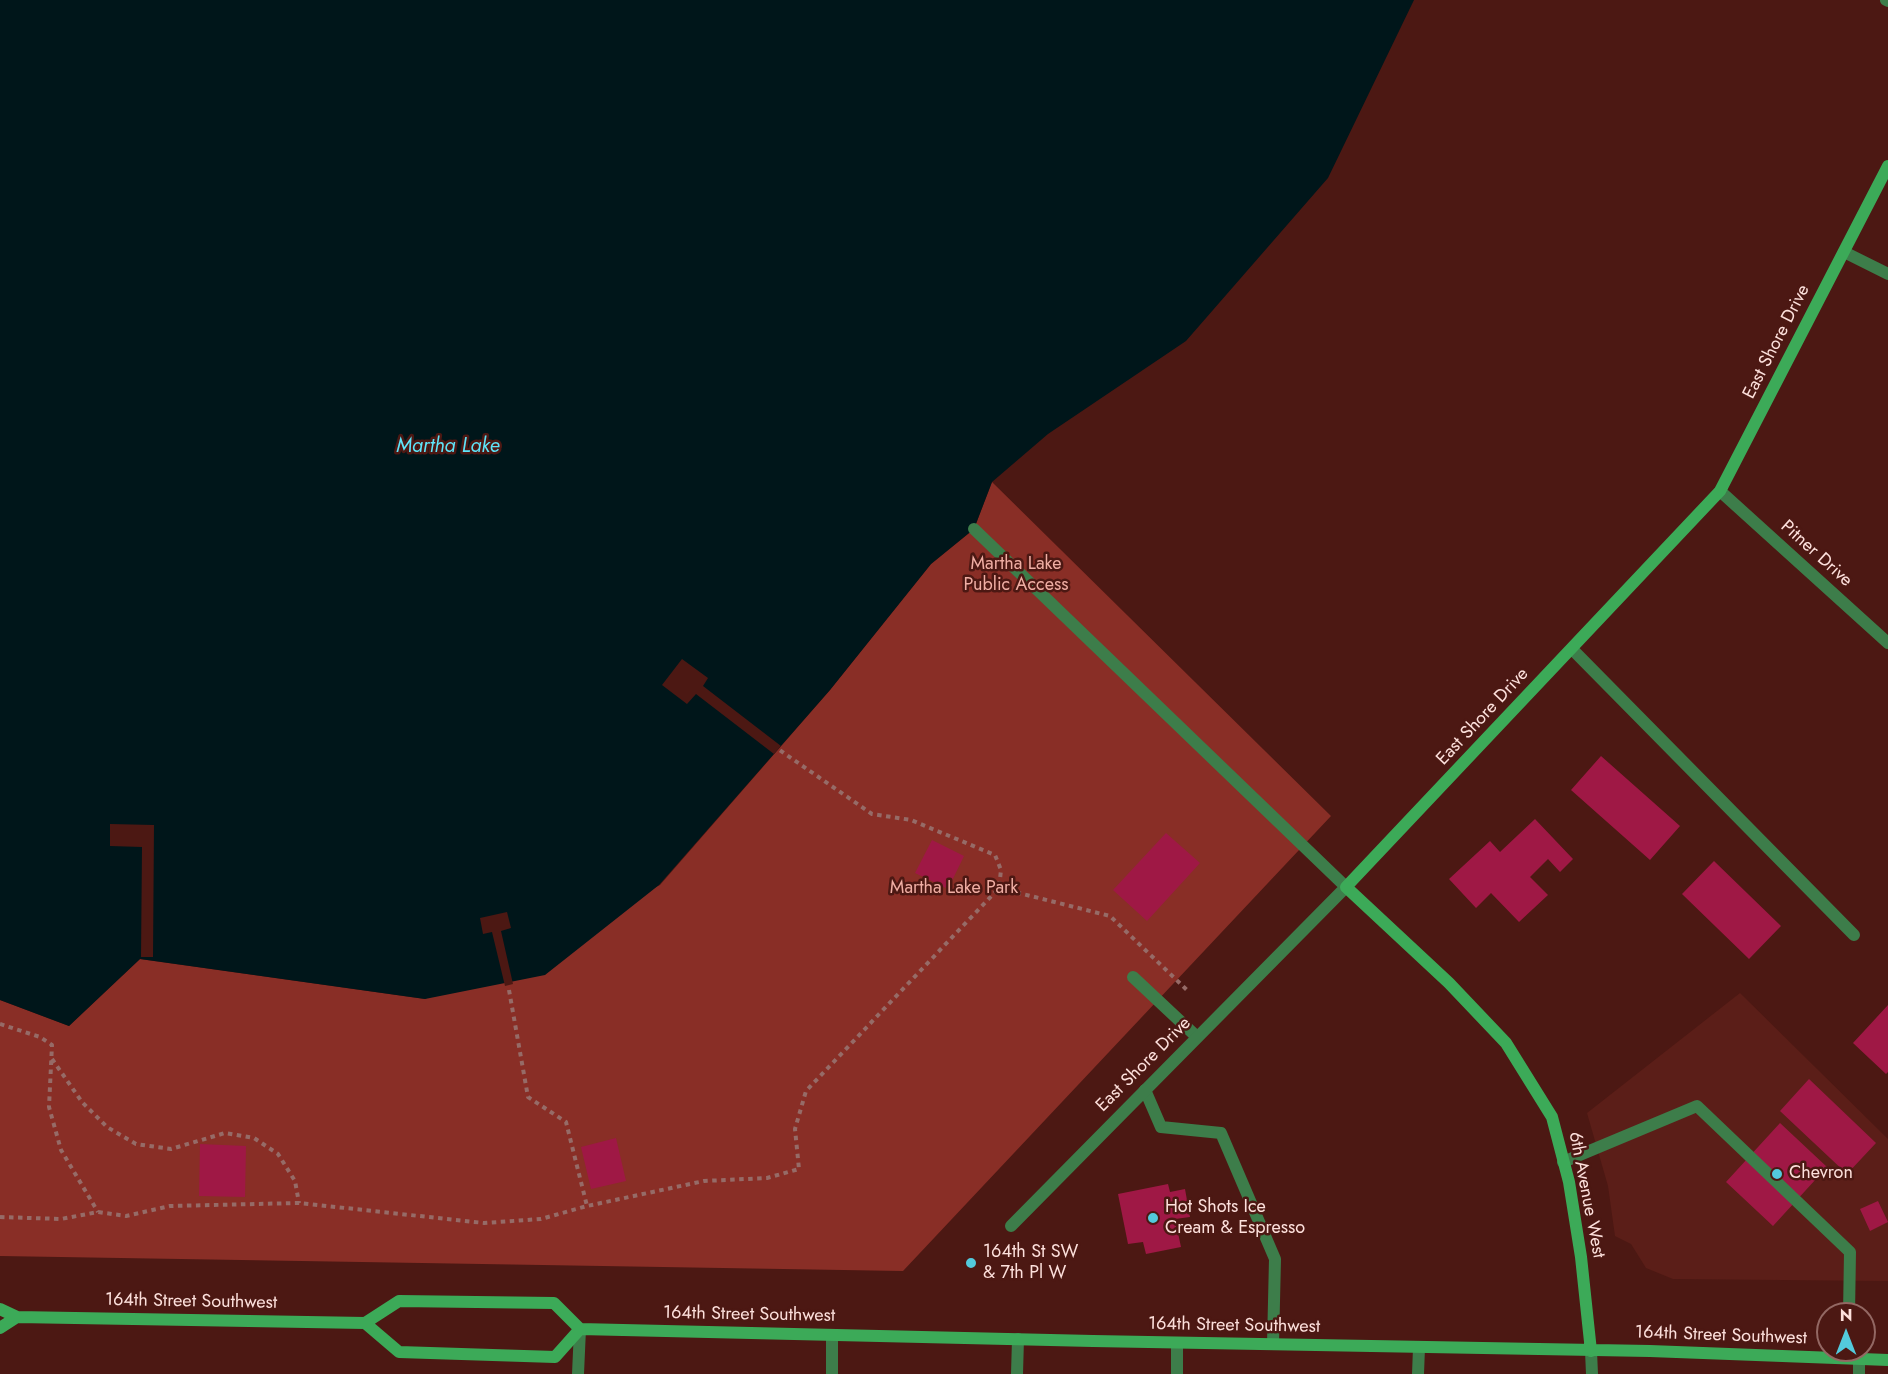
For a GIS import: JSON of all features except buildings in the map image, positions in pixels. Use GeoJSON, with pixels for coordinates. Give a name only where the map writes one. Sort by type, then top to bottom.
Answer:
{"type":"FeatureCollection","features":[{"type":"Feature","properties":{"kind":"main road","name":"East Shore Drive"},"geometry":{"type":"LineString","coordinates":[[1346,887],[1720,491],[1888,166]]}},
{"type":"Feature","properties":{"kind":"main road","name":"6th Avenue West"},"geometry":{"type":"LineString","coordinates":[[1346,887],[1449,983],[1506,1043],[1552,1117],[1569,1182],[1581,1257],[1591,1351]]}},
{"type":"Feature","properties":{"kind":"main road"},"geometry":{"type":"LineString","coordinates":[[399,1301],[554,1303],[580,1329],[555,1357],[399,1352],[365,1323],[399,1301]]}},
{"type":"Feature","properties":{"kind":"main road","name":"164th Street Southwest"},"geometry":{"type":"LineString","coordinates":[[0,1309],[17,1317],[365,1323]]}},
{"type":"Feature","properties":{"kind":"main road"},"geometry":{"type":"LineString","coordinates":[[0,1328],[17,1317]]}},
{"type":"Feature","properties":{"kind":"main road","name":"164th Street Southwest"},"geometry":{"type":"LineString","coordinates":[[580,1329],[1816,1355]]}},
{"type":"Feature","properties":{"kind":"street"},"geometry":{"type":"LineString","coordinates":[[1844,252],[1888,274]]}},
{"type":"Feature","properties":{"kind":"street","name":"Pitner Drive"},"geometry":{"type":"LineString","coordinates":[[1720,491],[1888,643]]}},
{"type":"Feature","properties":{"kind":"street"},"geometry":{"type":"LineString","coordinates":[[974,529],[1346,887]]}},
{"type":"Feature","properties":{"kind":"street"},"geometry":{"type":"LineString","coordinates":[[1572,649],[1854,935]]}},
{"type":"Feature","properties":{"kind":"street","name":"East Shore Drive"},"geometry":{"type":"LineString","coordinates":[[1011,1226],[1346,887]]}},
{"type":"Feature","properties":{"kind":"street"},"geometry":{"type":"LineString","coordinates":[[1133,976],[1197,1037]]}},
{"type":"Feature","properties":{"kind":"street"},"geometry":{"type":"LineString","coordinates":[[1145,1090],[1161,1127],[1221,1133],[1275,1259],[1273,1344]]}},
{"type":"Feature","properties":{"kind":"street"},"geometry":{"type":"LineString","coordinates":[[1563,1162],[1697,1106],[1850,1252],[1849,1302]]}},
{"type":"Feature","properties":{"kind":"street"},"geometry":{"type":"LineString","coordinates":[[578,1374],[580,1329]]}},
{"type":"Feature","properties":{"kind":"street"},"geometry":{"type":"LineString","coordinates":[[832,1336],[832,1374]]}},
{"type":"Feature","properties":{"kind":"street"},"geometry":{"type":"LineString","coordinates":[[1017,1374],[1018,1340]]}},
{"type":"Feature","properties":{"kind":"street"},"geometry":{"type":"LineString","coordinates":[[1177,1343],[1177,1374]]}},
{"type":"Feature","properties":{"kind":"street"},"geometry":{"type":"LineString","coordinates":[[1418,1374],[1419,1348]]}},
{"type":"Feature","properties":{"kind":"street","name":"6th Avenue West"},"geometry":{"type":"LineString","coordinates":[[1591,1351],[1592,1374]]}},
{"type":"Feature","properties":{"kind":"path"},"geometry":{"type":"LineString","coordinates":[[0,1217],[61,1220],[98,1212],[126,1216],[170,1206],[299,1203],[484,1223],[541,1219],[586,1206],[704,1181],[767,1178],[799,1169],[795,1129],[806,1091],[999,888],[1001,870],[995,855],[910,820],[872,814],[778,749]]}},
{"type":"Feature","properties":{"kind":"path"},"geometry":{"type":"LineString","coordinates":[[999,888],[1110,916],[1189,992]]}},
{"type":"Feature","properties":{"kind":"path"},"geometry":{"type":"LineString","coordinates":[[509,990],[528,1097],[566,1122],[586,1206]]}},
{"type":"Feature","properties":{"kind":"path"},"geometry":{"type":"LineString","coordinates":[[0,1024],[40,1037],[52,1046],[49,1107],[61,1150],[98,1212]]}},
{"type":"Feature","properties":{"kind":"path"},"geometry":{"type":"LineString","coordinates":[[52,1059],[82,1102],[106,1127],[136,1144],[171,1149],[225,1133],[254,1138],[278,1154],[295,1181],[299,1203]]}},
{"type":"Feature","properties":{"kind":"shaded area"},"geometry":{"type":"Polygon","coordinates":[[[1740,993],[1888,1139],[1888,1281],[1673,1279],[1646,1268],[1631,1244],[1615,1236],[1608,1186],[1587,1113],[1740,993]]]}},
{"type":"Feature","properties":{"kind":"green space","name":"Martha Lake Park"},"geometry":{"type":"Polygon","coordinates":[[[992,482],[1331,816],[903,1271],[0,1256],[0,1000],[69,1026],[140,959],[425,999],[660,885],[830,690],[931,564],[974,529],[992,482]]]}},
{"type":"Feature","properties":{"kind":"water","name":"Martha Lake"},"geometry":{"type":"Polygon","coordinates":[[[0,0],[1414,0],[1328,178],[1186,341],[1048,434],[992,482],[974,529],[931,564],[830,690],[659,885],[545,975],[425,999],[140,959],[69,1026],[0,1000],[0,0]]]}},
{"type":"Feature","properties":{"kind":"pier"},"geometry":{"type":"Polygon","coordinates":[[[682,659],[708,678],[703,686],[781,746],[774,754],[696,694],[687,704],[662,685],[682,659]]]}},
{"type":"Feature","properties":{"kind":"pier"},"geometry":{"type":"Polygon","coordinates":[[[110,824],[154,825],[153,957],[141,957],[142,847],[110,846],[110,824]]]}},
{"type":"Feature","properties":{"kind":"pier"},"geometry":{"type":"Polygon","coordinates":[[[507,912],[511,928],[501,931],[513,984],[505,986],[492,932],[483,934],[480,918],[507,912]]]}},
{"type":"Feature","properties":{"kind":"place","name":"Chevron"},"geometry":{"type":"Point","coordinates":[1777,1174]}},
{"type":"Feature","properties":{"kind":"place","name":"Hot Shots Ice Cream & Espresso"},"geometry":{"type":"Point","coordinates":[1153,1218]}},
{"type":"Feature","properties":{"kind":"place","name":"164th St SW & 7th Pl W"},"geometry":{"type":"Point","coordinates":[971,1263]}},
{"type":"Feature","properties":{"kind":"park label","name":"Martha Lake Public Access"},"geometry":{"type":"Point","coordinates":[1016,575]}}]}
